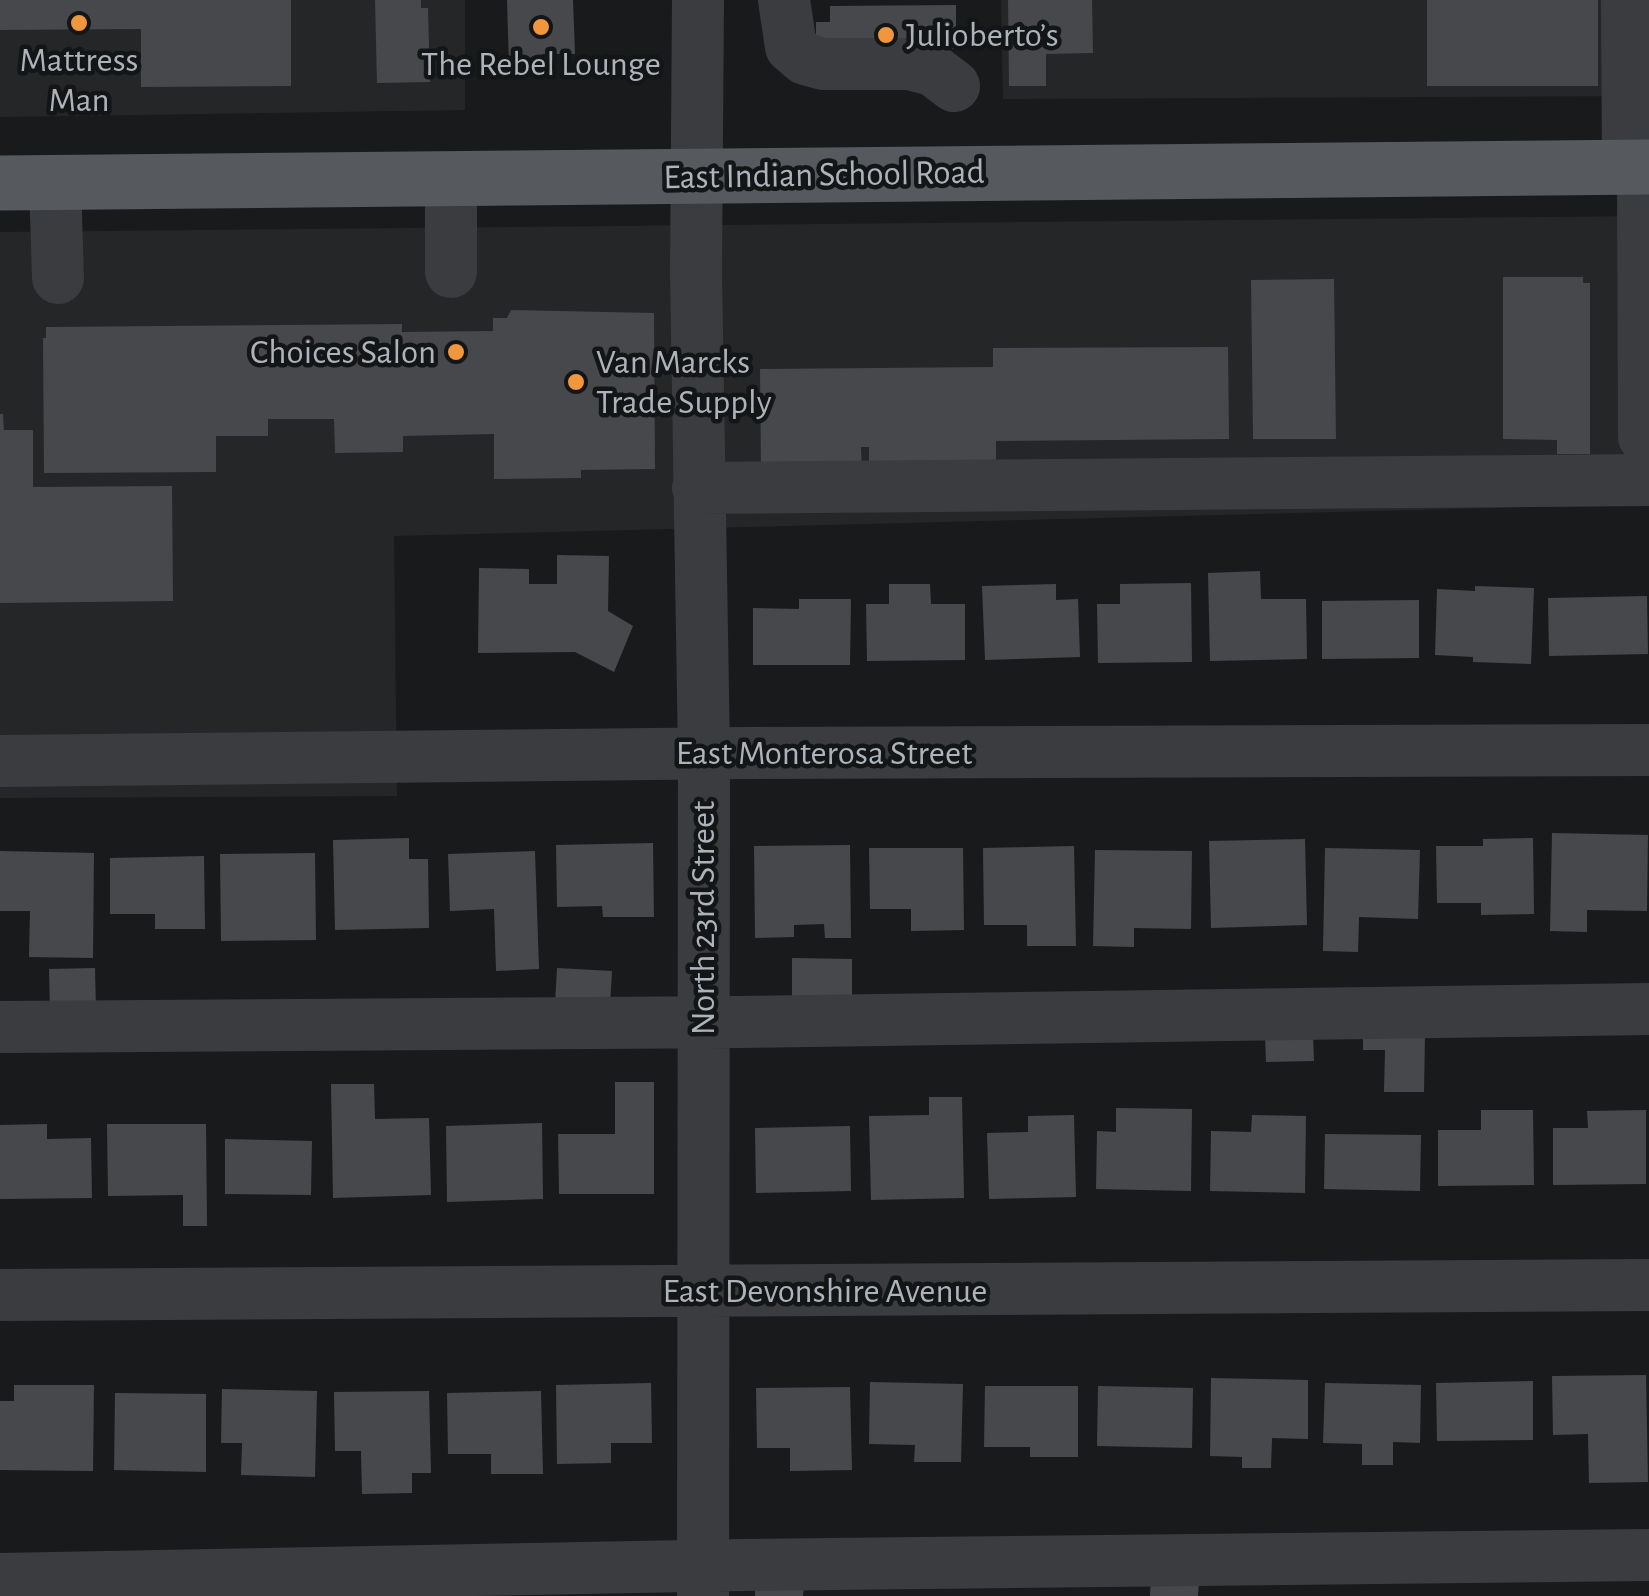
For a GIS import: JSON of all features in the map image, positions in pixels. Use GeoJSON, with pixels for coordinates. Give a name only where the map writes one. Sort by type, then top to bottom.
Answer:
{"type":"FeatureCollection","features":[{"type":"Feature","properties":{"kind":"main road","name":"East Indian School Road"},"geometry":{"type":"LineString","coordinates":[[0,183],[1640,167]]}},
{"type":"Feature","properties":{"kind":"street","name":"North 23rd Street"},"geometry":{"type":"LineString","coordinates":[[698,0],[698,488],[704,754],[703,1581]]}},
{"type":"Feature","properties":{"kind":"street"},"geometry":{"type":"LineString","coordinates":[[784,0],[791,47],[804,59],[823,64],[908,64],[933,70],[954,86]]}},
{"type":"Feature","properties":{"kind":"street"},"geometry":{"type":"LineString","coordinates":[[1627,0],[1646,244],[1644,437],[1649,437]]}},
{"type":"Feature","properties":{"kind":"street"},"geometry":{"type":"LineString","coordinates":[[451,178],[451,272]]}},
{"type":"Feature","properties":{"kind":"street"},"geometry":{"type":"LineString","coordinates":[[55,182],[58,278]]}},
{"type":"Feature","properties":{"kind":"street"},"geometry":{"type":"LineString","coordinates":[[698,488],[1649,480]]}},
{"type":"Feature","properties":{"kind":"street","name":"East Monterosa Street"},"geometry":{"type":"LineString","coordinates":[[0,760],[1649,750]]}},
{"type":"Feature","properties":{"kind":"street"},"geometry":{"type":"LineString","coordinates":[[0,1027],[1649,1009]]}},
{"type":"Feature","properties":{"kind":"street","name":"East Devonshire Avenue"},"geometry":{"type":"LineString","coordinates":[[0,1295],[1649,1285]]}},
{"type":"Feature","properties":{"kind":"street"},"geometry":{"type":"LineString","coordinates":[[0,1579],[703,1581],[1649,1555]]}},
{"type":"Feature","properties":{"kind":"shaded area"},"geometry":{"type":"Polygon","coordinates":[[[0,0],[465,0],[465,110],[0,117],[0,0]]]}},
{"type":"Feature","properties":{"kind":"shaded area"},"geometry":{"type":"Polygon","coordinates":[[[1001,0],[1649,0],[1649,96],[1003,99],[1001,0]]]}},
{"type":"Feature","properties":{"kind":"shaded area"},"geometry":{"type":"Polygon","coordinates":[[[1649,216],[1649,504],[394,536],[397,796],[0,798],[0,232],[1649,216]]]}},
{"type":"Feature","properties":{"kind":"building"},"geometry":{"type":"Polygon","coordinates":[[[0,0],[291,0],[291,86],[141,87],[141,29],[0,30],[0,0]]]}},
{"type":"Feature","properties":{"kind":"building"},"geometry":{"type":"Polygon","coordinates":[[[375,0],[421,0],[421,8],[428,8],[430,82],[377,83],[375,0]]]}},
{"type":"Feature","properties":{"kind":"building","name":"The Rebel Lounge"},"geometry":{"type":"Polygon","coordinates":[[[507,0],[573,0],[575,54],[542,54],[542,65],[509,66],[507,0]]]}},
{"type":"Feature","properties":{"kind":"building"},"geometry":{"type":"Polygon","coordinates":[[[1008,0],[1092,0],[1093,53],[1046,54],[1046,86],[1009,86],[1008,0]]]}},
{"type":"Feature","properties":{"kind":"building"},"geometry":{"type":"Polygon","coordinates":[[[1427,0],[1598,0],[1598,86],[1427,86],[1427,0]]]}},
{"type":"Feature","properties":{"kind":"building","name":"Julioberto’s"},"geometry":{"type":"Polygon","coordinates":[[[956,5],[956,49],[816,49],[816,22],[830,22],[830,6],[956,5]]]}},
{"type":"Feature","properties":{"kind":"building"},"geometry":{"type":"Polygon","coordinates":[[[1503,277],[1583,277],[1583,283],[1590,283],[1590,454],[1557,454],[1557,440],[1503,439],[1503,277]]]}},
{"type":"Feature","properties":{"kind":"building"},"geometry":{"type":"Polygon","coordinates":[[[1334,279],[1336,439],[1253,439],[1251,280],[1334,279]]]}},
{"type":"Feature","properties":{"kind":"building"},"geometry":{"type":"Polygon","coordinates":[[[511,310],[654,313],[655,469],[581,470],[581,478],[494,479],[494,434],[403,436],[403,452],[335,453],[334,419],[268,419],[268,436],[216,436],[216,472],[44,473],[46,327],[402,324],[402,332],[493,331],[493,318],[507,318],[511,310]]]}},
{"type":"Feature","properties":{"kind":"building"},"geometry":{"type":"Polygon","coordinates":[[[1228,347],[1229,439],[996,441],[996,471],[869,471],[869,447],[861,447],[862,472],[761,473],[760,369],[993,367],[993,348],[1228,347]]]}},
{"type":"Feature","properties":{"kind":"building"},"geometry":{"type":"Polygon","coordinates":[[[0,414],[4,430],[33,430],[33,487],[172,486],[173,601],[0,603],[0,414]]]}},
{"type":"Feature","properties":{"kind":"building"},"geometry":{"type":"Polygon","coordinates":[[[557,555],[609,556],[608,611],[633,626],[614,672],[575,652],[478,653],[479,568],[529,569],[529,584],[557,584],[557,555]]]}},
{"type":"Feature","properties":{"kind":"building"},"geometry":{"type":"Polygon","coordinates":[[[1260,571],[1261,599],[1306,599],[1307,659],[1210,661],[1208,573],[1260,571]]]}},
{"type":"Feature","properties":{"kind":"building"},"geometry":{"type":"Polygon","coordinates":[[[1191,583],[1192,662],[1098,663],[1097,604],[1120,604],[1120,584],[1191,583]]]}},
{"type":"Feature","properties":{"kind":"building"},"geometry":{"type":"Polygon","coordinates":[[[889,584],[930,584],[931,604],[965,604],[965,660],[867,661],[866,604],[889,604],[889,584]]]}},
{"type":"Feature","properties":{"kind":"building"},"geometry":{"type":"Polygon","coordinates":[[[1056,584],[1056,600],[1078,599],[1080,657],[985,660],[982,586],[1056,584]]]}},
{"type":"Feature","properties":{"kind":"building"},"geometry":{"type":"Polygon","coordinates":[[[1475,586],[1534,588],[1531,664],[1473,662],[1473,657],[1435,655],[1437,589],[1475,591],[1475,586]]]}},
{"type":"Feature","properties":{"kind":"building"},"geometry":{"type":"Polygon","coordinates":[[[1647,596],[1648,654],[1549,656],[1548,598],[1647,596]]]}},
{"type":"Feature","properties":{"kind":"building"},"geometry":{"type":"Polygon","coordinates":[[[799,599],[851,599],[850,665],[753,665],[753,608],[799,609],[799,599]]]}},
{"type":"Feature","properties":{"kind":"building"},"geometry":{"type":"Polygon","coordinates":[[[1419,600],[1419,658],[1322,659],[1322,601],[1419,600]]]}},
{"type":"Feature","properties":{"kind":"building"},"geometry":{"type":"Polygon","coordinates":[[[1552,833],[1648,835],[1647,911],[1587,910],[1587,932],[1550,931],[1552,833]]]}},
{"type":"Feature","properties":{"kind":"building"},"geometry":{"type":"Polygon","coordinates":[[[409,838],[409,859],[428,859],[429,928],[335,930],[333,840],[409,838]]]}},
{"type":"Feature","properties":{"kind":"building"},"geometry":{"type":"Polygon","coordinates":[[[1533,838],[1534,914],[1481,915],[1481,903],[1437,903],[1436,846],[1483,846],[1483,839],[1533,838]]]}},
{"type":"Feature","properties":{"kind":"building"},"geometry":{"type":"Polygon","coordinates":[[[1305,839],[1307,925],[1211,928],[1209,841],[1305,839]]]}},
{"type":"Feature","properties":{"kind":"building"},"geometry":{"type":"Polygon","coordinates":[[[653,843],[654,917],[603,917],[602,906],[557,907],[556,845],[653,843]]]}},
{"type":"Feature","properties":{"kind":"building"},"geometry":{"type":"Polygon","coordinates":[[[850,845],[851,938],[825,938],[824,924],[794,925],[794,937],[755,938],[754,846],[850,845]]]}},
{"type":"Feature","properties":{"kind":"building"},"geometry":{"type":"Polygon","coordinates":[[[1074,846],[1076,946],[1027,946],[1027,925],[984,925],[983,848],[1074,846]]]}},
{"type":"Feature","properties":{"kind":"building"},"geometry":{"type":"Polygon","coordinates":[[[869,848],[963,848],[964,930],[911,931],[911,909],[870,909],[869,848]]]}},
{"type":"Feature","properties":{"kind":"building"},"geometry":{"type":"Polygon","coordinates":[[[1325,848],[1420,850],[1418,919],[1359,917],[1358,952],[1323,951],[1325,848]]]}},
{"type":"Feature","properties":{"kind":"building"},"geometry":{"type":"Polygon","coordinates":[[[1095,850],[1192,851],[1191,929],[1134,928],[1134,947],[1093,946],[1095,850]]]}},
{"type":"Feature","properties":{"kind":"building"},"geometry":{"type":"Polygon","coordinates":[[[0,851],[94,853],[93,958],[29,957],[30,911],[0,911],[0,851]]]}},
{"type":"Feature","properties":{"kind":"building"},"geometry":{"type":"Polygon","coordinates":[[[535,851],[539,969],[496,971],[494,909],[450,911],[448,854],[535,851]]]}},
{"type":"Feature","properties":{"kind":"building"},"geometry":{"type":"Polygon","coordinates":[[[315,853],[316,940],[221,941],[220,854],[315,853]]]}},
{"type":"Feature","properties":{"kind":"building"},"geometry":{"type":"Polygon","coordinates":[[[204,856],[205,929],[155,929],[155,914],[110,914],[110,858],[204,856]]]}},
{"type":"Feature","properties":{"kind":"building"},"geometry":{"type":"Polygon","coordinates":[[[792,958],[852,959],[852,998],[792,997],[792,958]]]}},
{"type":"Feature","properties":{"kind":"building"},"geometry":{"type":"Polygon","coordinates":[[[95,968],[96,1011],[50,1012],[49,969],[95,968]]]}},
{"type":"Feature","properties":{"kind":"building"},"geometry":{"type":"Polygon","coordinates":[[[557,968],[612,971],[610,1006],[555,1004],[557,968]]]}},
{"type":"Feature","properties":{"kind":"building"},"geometry":{"type":"Polygon","coordinates":[[[1363,1033],[1425,1034],[1424,1092],[1384,1092],[1385,1050],[1363,1050],[1363,1033]]]}},
{"type":"Feature","properties":{"kind":"building"},"geometry":{"type":"Polygon","coordinates":[[[1313,1034],[1314,1061],[1266,1062],[1265,1035],[1313,1034]]]}},
{"type":"Feature","properties":{"kind":"building"},"geometry":{"type":"Polygon","coordinates":[[[615,1082],[654,1082],[654,1194],[559,1194],[558,1134],[615,1134],[615,1082]]]}},
{"type":"Feature","properties":{"kind":"building"},"geometry":{"type":"Polygon","coordinates":[[[331,1084],[374,1084],[375,1119],[429,1118],[431,1195],[333,1198],[331,1084]]]}},
{"type":"Feature","properties":{"kind":"building"},"geometry":{"type":"Polygon","coordinates":[[[929,1097],[962,1097],[964,1198],[871,1200],[869,1116],[929,1115],[929,1097]]]}},
{"type":"Feature","properties":{"kind":"building"},"geometry":{"type":"Polygon","coordinates":[[[1116,1108],[1192,1109],[1191,1191],[1096,1189],[1097,1131],[1116,1132],[1116,1108]]]}},
{"type":"Feature","properties":{"kind":"building"},"geometry":{"type":"Polygon","coordinates":[[[1481,1110],[1533,1110],[1534,1185],[1438,1186],[1438,1130],[1481,1130],[1481,1110]]]}},
{"type":"Feature","properties":{"kind":"building"},"geometry":{"type":"Polygon","coordinates":[[[1646,1110],[1646,1184],[1553,1185],[1553,1128],[1588,1128],[1587,1111],[1646,1110]]]}},
{"type":"Feature","properties":{"kind":"building"},"geometry":{"type":"Polygon","coordinates":[[[1074,1115],[1076,1197],[989,1199],[987,1133],[1028,1132],[1028,1116],[1074,1115]]]}},
{"type":"Feature","properties":{"kind":"building"},"geometry":{"type":"Polygon","coordinates":[[[1252,1115],[1306,1116],[1305,1193],[1210,1191],[1211,1131],[1251,1132],[1252,1115]]]}},
{"type":"Feature","properties":{"kind":"building"},"geometry":{"type":"Polygon","coordinates":[[[542,1123],[543,1199],[447,1202],[446,1126],[542,1123]]]}},
{"type":"Feature","properties":{"kind":"building"},"geometry":{"type":"Polygon","coordinates":[[[47,1124],[47,1139],[91,1138],[92,1198],[0,1199],[0,1125],[47,1124]]]}},
{"type":"Feature","properties":{"kind":"building"},"geometry":{"type":"Polygon","coordinates":[[[107,1124],[206,1124],[207,1226],[183,1226],[183,1195],[108,1196],[107,1124]]]}},
{"type":"Feature","properties":{"kind":"building"},"geometry":{"type":"Polygon","coordinates":[[[850,1126],[851,1191],[756,1193],[755,1128],[850,1126]]]}},
{"type":"Feature","properties":{"kind":"building"},"geometry":{"type":"Polygon","coordinates":[[[1325,1134],[1421,1135],[1420,1191],[1324,1189],[1325,1134]]]}},
{"type":"Feature","properties":{"kind":"building"},"geometry":{"type":"Polygon","coordinates":[[[225,1139],[312,1141],[311,1195],[225,1194],[225,1139]]]}},
{"type":"Feature","properties":{"kind":"building"},"geometry":{"type":"Polygon","coordinates":[[[1646,1375],[1648,1482],[1589,1483],[1588,1434],[1553,1435],[1552,1376],[1646,1375]]]}},
{"type":"Feature","properties":{"kind":"building"},"geometry":{"type":"Polygon","coordinates":[[[1211,1378],[1308,1380],[1308,1439],[1272,1438],[1271,1468],[1242,1468],[1242,1457],[1210,1456],[1211,1378]]]}},
{"type":"Feature","properties":{"kind":"building"},"geometry":{"type":"Polygon","coordinates":[[[1533,1381],[1533,1440],[1437,1441],[1436,1383],[1533,1381]]]}},
{"type":"Feature","properties":{"kind":"building"},"geometry":{"type":"Polygon","coordinates":[[[870,1382],[963,1384],[961,1462],[914,1462],[915,1445],[869,1444],[870,1382]]]}},
{"type":"Feature","properties":{"kind":"building"},"geometry":{"type":"Polygon","coordinates":[[[651,1383],[652,1443],[611,1443],[611,1463],[557,1464],[556,1385],[651,1383]]]}},
{"type":"Feature","properties":{"kind":"building"},"geometry":{"type":"Polygon","coordinates":[[[1325,1383],[1421,1385],[1420,1443],[1393,1442],[1393,1465],[1362,1465],[1362,1444],[1323,1443],[1325,1383]]]}},
{"type":"Feature","properties":{"kind":"building"},"geometry":{"type":"Polygon","coordinates":[[[14,1385],[94,1385],[93,1471],[0,1470],[0,1401],[14,1401],[14,1385]]]}},
{"type":"Feature","properties":{"kind":"building"},"geometry":{"type":"Polygon","coordinates":[[[985,1386],[1078,1386],[1078,1457],[1030,1457],[1030,1447],[984,1447],[985,1386]]]}},
{"type":"Feature","properties":{"kind":"building"},"geometry":{"type":"Polygon","coordinates":[[[1098,1386],[1193,1388],[1192,1448],[1097,1446],[1098,1386]]]}},
{"type":"Feature","properties":{"kind":"building"},"geometry":{"type":"Polygon","coordinates":[[[850,1387],[852,1470],[790,1471],[790,1448],[757,1448],[756,1388],[850,1387]]]}},
{"type":"Feature","properties":{"kind":"building"},"geometry":{"type":"Polygon","coordinates":[[[222,1389],[317,1391],[315,1477],[241,1475],[242,1443],[221,1443],[222,1389]]]}},
{"type":"Feature","properties":{"kind":"building"},"geometry":{"type":"Polygon","coordinates":[[[429,1391],[431,1473],[412,1473],[412,1493],[362,1494],[361,1451],[335,1451],[334,1392],[429,1391]]]}},
{"type":"Feature","properties":{"kind":"building"},"geometry":{"type":"Polygon","coordinates":[[[541,1391],[543,1474],[491,1474],[491,1454],[448,1454],[447,1393],[541,1391]]]}},
{"type":"Feature","properties":{"kind":"building"},"geometry":{"type":"Polygon","coordinates":[[[115,1393],[206,1394],[206,1472],[114,1470],[115,1393]]]}},
{"type":"Feature","properties":{"kind":"building"},"geometry":{"type":"Polygon","coordinates":[[[1151,1577],[1199,1580],[1198,1596],[1150,1596],[1151,1577]]]}},
{"type":"Feature","properties":{"kind":"building"},"geometry":{"type":"Polygon","coordinates":[[[755,1586],[804,1587],[803,1596],[755,1596],[755,1586]]]}},
{"type":"Feature","properties":{"kind":"place","name":"Mattress Man"},"geometry":{"type":"Point","coordinates":[79,23]}},
{"type":"Feature","properties":{"kind":"place","name":"The Rebel Lounge"},"geometry":{"type":"Point","coordinates":[541,27]}},
{"type":"Feature","properties":{"kind":"place","name":"Julioberto’s"},"geometry":{"type":"Point","coordinates":[886,35]}},
{"type":"Feature","properties":{"kind":"place","name":"Choices Salon"},"geometry":{"type":"Point","coordinates":[456,352]}},
{"type":"Feature","properties":{"kind":"place","name":"Van Marcks Trade Supply"},"geometry":{"type":"Point","coordinates":[576,382]}}]}
